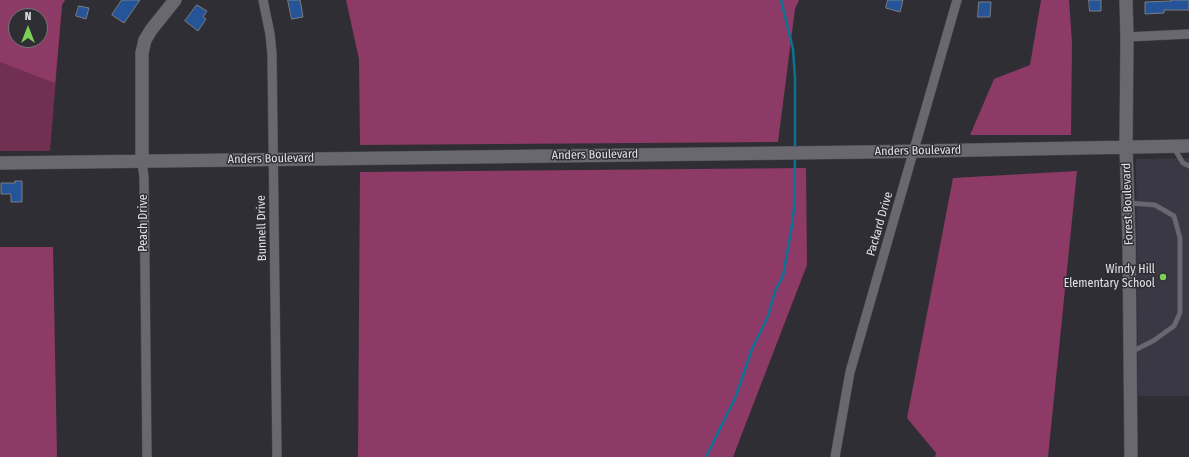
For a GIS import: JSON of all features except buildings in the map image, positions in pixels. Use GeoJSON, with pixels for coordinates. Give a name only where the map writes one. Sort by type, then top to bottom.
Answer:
{"type":"FeatureCollection","features":[{"type":"Feature","properties":{"kind":"street","name":"Peach Drive"},"geometry":{"type":"LineString","coordinates":[[147,457],[142,162],[142,53],[145,40],[162,14],[175,0]]}},
{"type":"Feature","properties":{"kind":"street","name":"Bunnell Drive"},"geometry":{"type":"LineString","coordinates":[[263,0],[270,34],[272,54],[277,457]]}},
{"type":"Feature","properties":{"kind":"street","name":"Packard Drive"},"geometry":{"type":"LineString","coordinates":[[835,457],[850,372],[957,0]]}},
{"type":"Feature","properties":{"kind":"street","name":"Forest Boulevard"},"geometry":{"type":"LineString","coordinates":[[1126,0],[1126,147],[1129,239],[1132,457]]}},
{"type":"Feature","properties":{"kind":"street"},"geometry":{"type":"LineString","coordinates":[[1127,37],[1189,34]]}},
{"type":"Feature","properties":{"kind":"street","name":"Anders Boulevard"},"geometry":{"type":"LineString","coordinates":[[0,163],[1189,146]]}},
{"type":"Feature","properties":{"kind":"lane"},"geometry":{"type":"LineString","coordinates":[[1173,146],[1183,163],[1189,166]]}},
{"type":"Feature","properties":{"kind":"lane"},"geometry":{"type":"LineString","coordinates":[[1127,203],[1155,205],[1174,216],[1180,238],[1180,313],[1174,326],[1153,341],[1130,353]]}},
{"type":"Feature","properties":{"kind":"shaded area"},"geometry":{"type":"Polygon","coordinates":[[[0,0],[65,0],[62,5],[50,151],[0,151],[0,0]]]}},
{"type":"Feature","properties":{"kind":"shaded area"},"geometry":{"type":"Polygon","coordinates":[[[0,0],[65,0],[62,5],[55,83],[0,62],[0,0]]]}},
{"type":"Feature","properties":{"kind":"shaded area"},"geometry":{"type":"Polygon","coordinates":[[[346,0],[799,0],[795,9],[778,142],[360,145],[359,59],[346,0]]]}},
{"type":"Feature","properties":{"kind":"shaded area"},"geometry":{"type":"Polygon","coordinates":[[[1041,0],[1069,0],[1072,43],[1071,135],[970,135],[994,79],[1030,65],[1041,0]]]}},
{"type":"Feature","properties":{"kind":"shaded area","name":"Windy Hill Elementary School"},"geometry":{"type":"Polygon","coordinates":[[[1189,158],[1189,396],[1138,396],[1136,159],[1189,158]]]}},
{"type":"Feature","properties":{"kind":"shaded area"},"geometry":{"type":"Polygon","coordinates":[[[806,168],[807,265],[733,457],[358,457],[360,172],[806,168]]]}},
{"type":"Feature","properties":{"kind":"shaded area"},"geometry":{"type":"Polygon","coordinates":[[[1077,171],[1048,457],[935,457],[936,453],[907,418],[953,178],[1077,171]]]}},
{"type":"Feature","properties":{"kind":"shaded area"},"geometry":{"type":"Polygon","coordinates":[[[0,247],[53,247],[57,457],[0,457],[0,247]]]}},
{"type":"Feature","properties":{"kind":"waterway"},"geometry":{"type":"LineString","coordinates":[[781,0],[793,49],[795,78],[795,150]]}},
{"type":"Feature","properties":{"kind":"waterway"},"geometry":{"type":"LineString","coordinates":[[706,457],[736,396],[752,349],[768,316],[775,291],[783,276],[794,209],[795,157]]}},
{"type":"Feature","properties":{"kind":"place","name":"Windy Hill Elementary School"},"geometry":{"type":"Point","coordinates":[1163,277]}}]}
